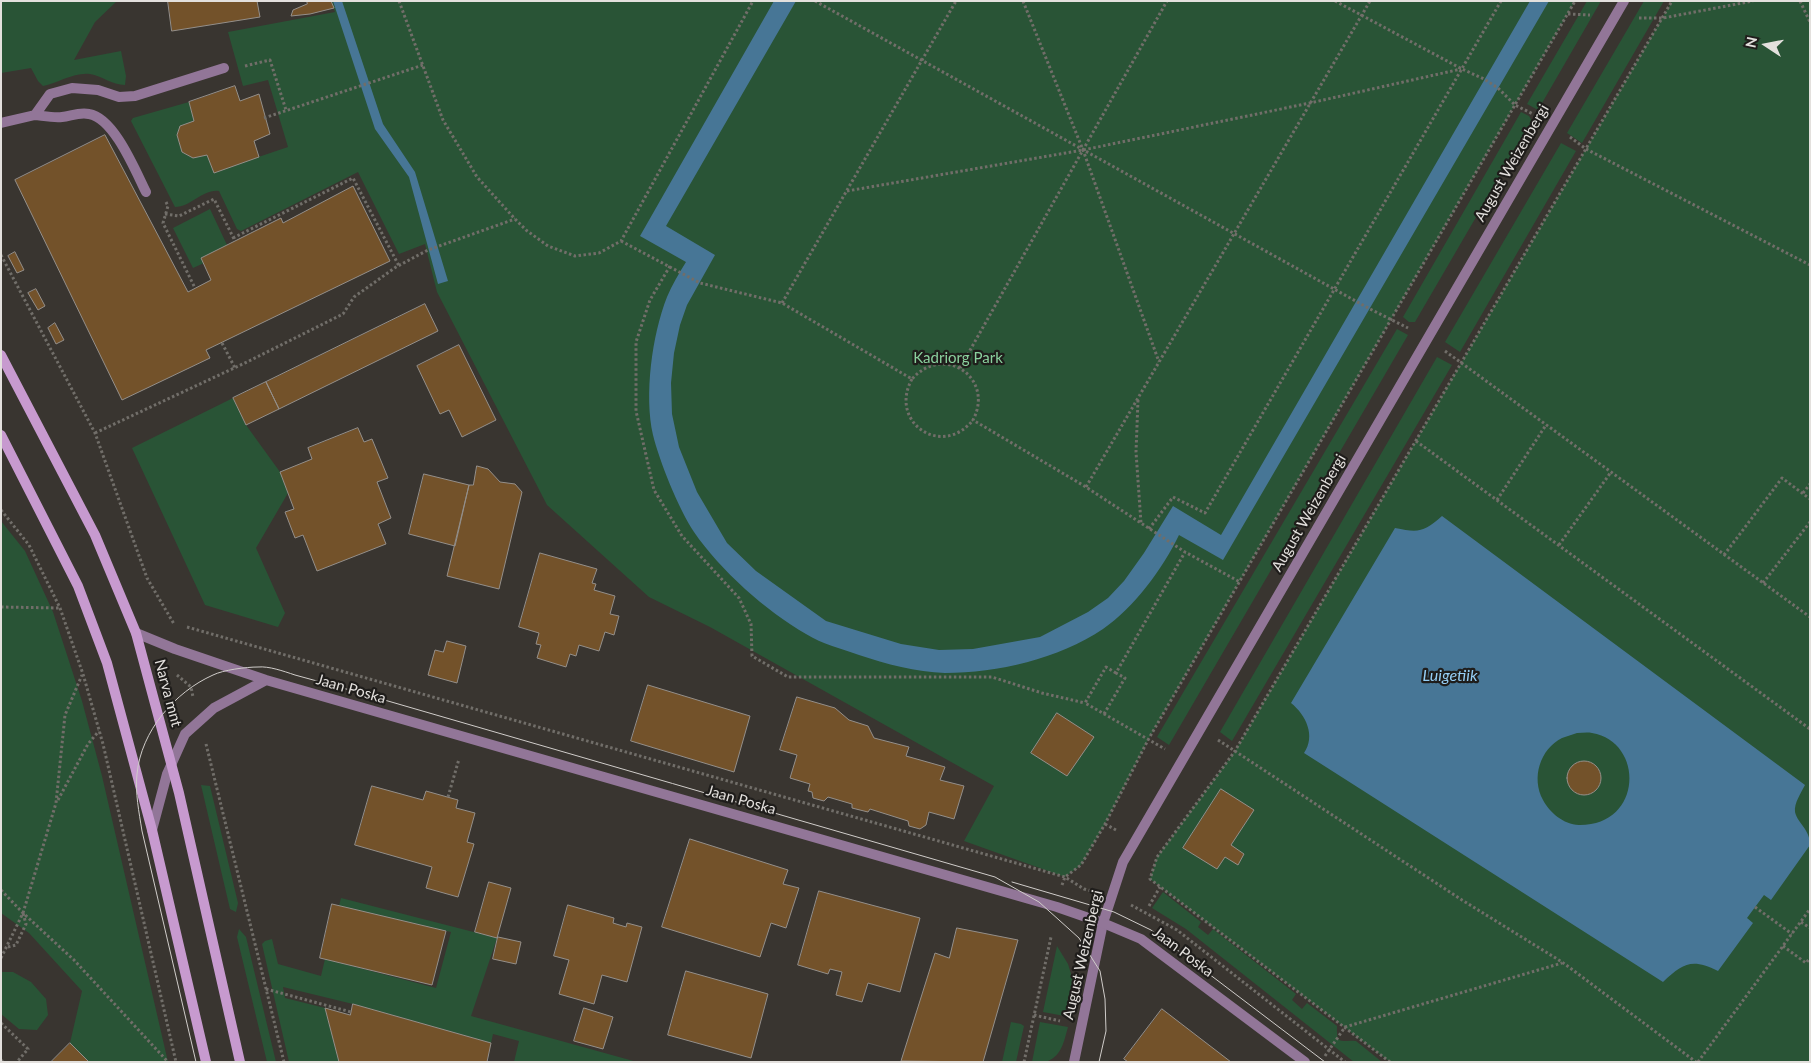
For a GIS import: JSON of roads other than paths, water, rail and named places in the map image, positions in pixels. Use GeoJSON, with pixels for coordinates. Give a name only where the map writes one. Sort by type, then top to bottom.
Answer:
{"type":"FeatureCollection","features":[{"type":"Feature","properties":{"kind":"main road","name":"Narva mnt"},"geometry":{"type":"LineString","coordinates":[[1,355],[95,535],[136,633],[171,765],[240,1062]]}},
{"type":"Feature","properties":{"kind":"main road"},"geometry":{"type":"LineString","coordinates":[[1,435],[78,586],[107,663],[152,830],[206,1062]]}},
{"type":"Feature","properties":{"kind":"street","name":"August Weizenbergi"},"geometry":{"type":"LineString","coordinates":[[1074,1062],[1103,923],[1123,862],[1624,1]]}},
{"type":"Feature","properties":{"kind":"street"},"geometry":{"type":"LineString","coordinates":[[35,115],[50,94],[72,88],[98,90],[119,97],[135,96],[224,68]]}},
{"type":"Feature","properties":{"kind":"street"},"geometry":{"type":"LineString","coordinates":[[1,123],[35,115],[61,117],[80,113],[102,118],[114,132],[146,192]]}},
{"type":"Feature","properties":{"kind":"street","name":"Jaan Poska"},"geometry":{"type":"LineString","coordinates":[[136,633],[175,649],[266,680],[1048,904],[1103,923],[1141,939],[1305,1062]]}},
{"type":"Feature","properties":{"kind":"street"},"geometry":{"type":"LineString","coordinates":[[152,830],[171,765],[185,734],[214,708],[266,680]]}},
{"type":"Feature","properties":{"kind":"water"},"geometry":{"type":"Polygon","coordinates":[[[333,1],[342,1],[383,124],[415,172],[448,281],[438,284],[409,177],[375,129],[333,1]]]}},
{"type":"Feature","properties":{"kind":"water"},"geometry":{"type":"Polygon","coordinates":[[[774,1],[796,1],[666,226],[715,255],[687,305],[680,325],[674,353],[671,383],[672,414],[679,447],[697,492],[727,543],[756,571],[826,621],[901,644],[939,650],[973,649],[1040,637],[1088,612],[1108,598],[1124,581],[1173,506],[1221,535],[1530,1],[1549,1],[1223,560],[1179,535],[1165,561],[1136,599],[1115,620],[1085,640],[1047,656],[1006,667],[945,673],[923,671],[890,664],[825,643],[812,638],[791,625],[760,602],[717,561],[688,523],[670,485],[653,435],[649,402],[651,365],[657,329],[667,297],[686,262],[640,236],[774,1]]]}},
{"type":"Feature","properties":{"kind":"water","name":"Luigetiik"},"geometry":{"type":"Polygon","coordinates":[[[1442,516],[1805,785],[1797,802],[1795,812],[1808,835],[1810,845],[1771,900],[1764,895],[1747,918],[1753,923],[1718,971],[1701,965],[1688,964],[1676,970],[1663,982],[1304,753],[1309,740],[1308,726],[1301,713],[1291,703],[1395,528],[1416,531],[1426,528],[1442,516]],[[1577,733],[1562,738],[1548,749],[1540,765],[1538,783],[1539,791],[1549,809],[1562,820],[1579,825],[1600,822],[1615,812],[1625,799],[1629,783],[1628,766],[1621,751],[1609,740],[1592,733],[1577,733]]]}},
{"type":"Feature","properties":{"kind":"tram line"},"geometry":{"type":"LineString","coordinates":[[196,1062],[142,831],[137,795],[137,774],[145,743],[153,728],[173,702],[199,682],[217,673],[241,668],[262,667],[276,669],[350,690],[995,877],[1039,902],[1079,938],[1100,971],[1105,999],[1106,1031],[1099,1062]]}},
{"type":"Feature","properties":{"kind":"tram line"},"geometry":{"type":"LineString","coordinates":[[1012,882],[1114,912],[1151,930],[1325,1062]]}},
{"type":"Feature","properties":{"kind":"park label","name":"Kadriorg Park"},"geometry":{"type":"Point","coordinates":[958,358]}}]}
